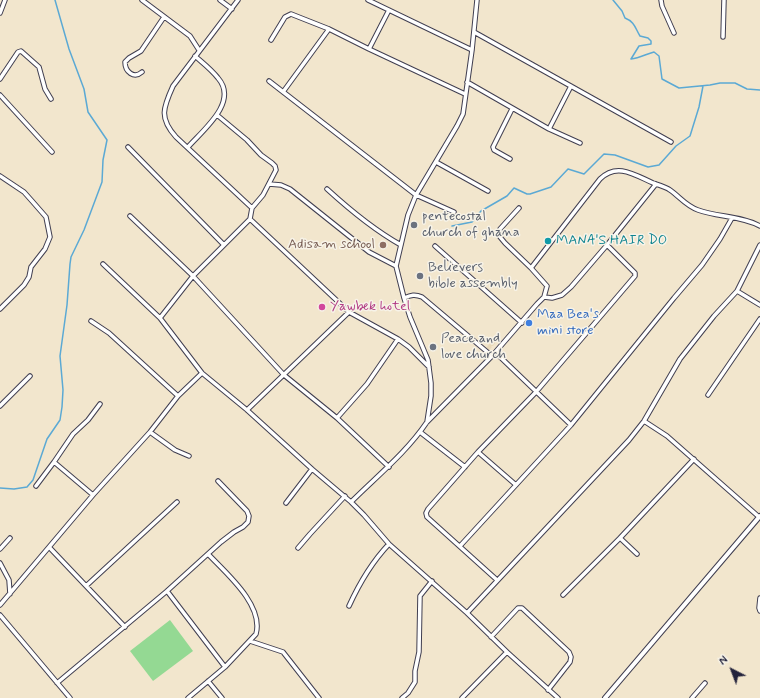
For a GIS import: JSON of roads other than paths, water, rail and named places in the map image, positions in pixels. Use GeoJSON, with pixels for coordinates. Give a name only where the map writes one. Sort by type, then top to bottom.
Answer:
{"type":"FeatureCollection","features":[{"type":"Feature","properties":{"kind":"street"},"geometry":{"type":"LineString","coordinates":[[0,13],[5,0]]}},
{"type":"Feature","properties":{"kind":"street"},"geometry":{"type":"LineString","coordinates":[[142,0],[190,36],[199,50]]}},
{"type":"Feature","properties":{"kind":"street"},"geometry":{"type":"LineString","coordinates":[[220,0],[232,9]]}},
{"type":"Feature","properties":{"kind":"street"},"geometry":{"type":"LineString","coordinates":[[238,0],[173,86],[167,99],[164,117],[167,127],[252,208]]}},
{"type":"Feature","properties":{"kind":"street"},"geometry":{"type":"LineString","coordinates":[[368,0],[472,50]]}},
{"type":"Feature","properties":{"kind":"street"},"geometry":{"type":"LineString","coordinates":[[427,422],[431,396],[429,367],[424,349],[404,298],[396,266],[408,215],[416,195],[463,114],[477,0]]}},
{"type":"Feature","properties":{"kind":"street"},"geometry":{"type":"LineString","coordinates":[[661,0],[662,6],[674,33]]}},
{"type":"Feature","properties":{"kind":"street"},"geometry":{"type":"LineString","coordinates":[[723,37],[724,0]]}},
{"type":"Feature","properties":{"kind":"street"},"geometry":{"type":"LineString","coordinates":[[369,49],[388,10]]}},
{"type":"Feature","properties":{"kind":"street"},"geometry":{"type":"LineString","coordinates":[[271,40],[285,18],[291,14],[329,29],[465,94]]}},
{"type":"Feature","properties":{"kind":"street"},"geometry":{"type":"LineString","coordinates":[[142,72],[139,75],[133,75],[127,71],[125,62],[141,51],[164,16]]}},
{"type":"Feature","properties":{"kind":"street"},"geometry":{"type":"LineString","coordinates":[[283,92],[329,29]]}},
{"type":"Feature","properties":{"kind":"street"},"geometry":{"type":"LineString","coordinates":[[474,32],[671,142]]}},
{"type":"Feature","properties":{"kind":"street"},"geometry":{"type":"LineString","coordinates":[[0,79],[18,52],[21,51],[39,67],[45,89],[51,99]]}},
{"type":"Feature","properties":{"kind":"street"},"geometry":{"type":"LineString","coordinates":[[188,147],[217,115],[222,108],[225,99],[224,88],[219,78],[195,56]]}},
{"type":"Feature","properties":{"kind":"street"},"geometry":{"type":"LineString","coordinates":[[269,81],[416,195],[454,212]]}},
{"type":"Feature","properties":{"kind":"street"},"geometry":{"type":"LineString","coordinates":[[467,82],[549,129],[580,143]]}},
{"type":"Feature","properties":{"kind":"street"},"geometry":{"type":"LineString","coordinates":[[549,129],[571,86]]}},
{"type":"Feature","properties":{"kind":"street"},"geometry":{"type":"LineString","coordinates":[[0,95],[52,152]]}},
{"type":"Feature","properties":{"kind":"street"},"geometry":{"type":"LineString","coordinates":[[510,159],[494,150],[493,144],[512,109]]}},
{"type":"Feature","properties":{"kind":"street"},"geometry":{"type":"LineString","coordinates":[[160,318],[193,276],[250,219],[252,208],[263,195],[276,170],[275,166],[217,115]]}},
{"type":"Feature","properties":{"kind":"street"},"geometry":{"type":"LineString","coordinates":[[128,147],[224,245]]}},
{"type":"Feature","properties":{"kind":"street"},"geometry":{"type":"LineString","coordinates":[[436,162],[488,191]]}},
{"type":"Feature","properties":{"kind":"street"},"geometry":{"type":"LineString","coordinates":[[531,268],[606,173],[614,170],[628,171],[669,189],[688,206],[745,220],[760,226]]}},
{"type":"Feature","properties":{"kind":"street"},"geometry":{"type":"LineString","coordinates":[[0,176],[24,192],[46,218],[50,237],[45,249],[31,267],[29,277],[24,285],[0,309]]}},
{"type":"Feature","properties":{"kind":"street"},"geometry":{"type":"LineString","coordinates":[[269,184],[281,185],[290,189],[369,252],[396,266]]}},
{"type":"Feature","properties":{"kind":"street"},"geometry":{"type":"LineString","coordinates":[[544,297],[552,298],[562,295],[571,287],[656,184]]}},
{"type":"Feature","properties":{"kind":"street"},"geometry":{"type":"LineString","coordinates":[[327,189],[357,215],[401,246]]}},
{"type":"Feature","properties":{"kind":"street"},"geometry":{"type":"LineString","coordinates":[[351,502],[388,467],[420,432],[427,422],[496,353],[544,297],[547,286],[500,237],[500,229],[519,208]]}},
{"type":"Feature","properties":{"kind":"street"},"geometry":{"type":"LineString","coordinates":[[130,216],[193,276],[284,375],[337,418],[388,467]]}},
{"type":"Feature","properties":{"kind":"street"},"geometry":{"type":"LineString","coordinates":[[460,546],[571,425],[702,265],[720,240],[732,218]]}},
{"type":"Feature","properties":{"kind":"street"},"geometry":{"type":"LineString","coordinates":[[250,219],[349,312],[398,339],[409,347],[429,367]]}},
{"type":"Feature","properties":{"kind":"street"},"geometry":{"type":"LineString","coordinates":[[496,580],[427,517],[426,513],[464,467],[536,392],[635,276],[635,273],[607,245]]}},
{"type":"Feature","properties":{"kind":"street"},"geometry":{"type":"LineString","coordinates":[[467,613],[496,580],[629,440],[644,421],[680,359],[709,322],[737,291],[760,245]]}},
{"type":"Feature","properties":{"kind":"street"},"geometry":{"type":"LineString","coordinates":[[435,246],[522,323]]}},
{"type":"Feature","properties":{"kind":"street"},"geometry":{"type":"LineString","coordinates":[[103,264],[160,318],[202,373],[248,410],[312,469],[345,496],[389,544],[432,581],[558,698]]}},
{"type":"Feature","properties":{"kind":"street"},"geometry":{"type":"LineString","coordinates":[[737,291],[760,305]]}},
{"type":"Feature","properties":{"kind":"street"},"geometry":{"type":"LineString","coordinates":[[404,298],[411,295],[417,295],[422,298],[492,356]]}},
{"type":"Feature","properties":{"kind":"street"},"geometry":{"type":"LineString","coordinates":[[248,410],[349,312]]}},
{"type":"Feature","properties":{"kind":"street"},"geometry":{"type":"LineString","coordinates":[[708,395],[760,319]]}},
{"type":"Feature","properties":{"kind":"street"},"geometry":{"type":"LineString","coordinates":[[92,321],[109,332],[178,396]]}},
{"type":"Feature","properties":{"kind":"street"},"geometry":{"type":"LineString","coordinates":[[337,418],[367,384],[398,339]]}},
{"type":"Feature","properties":{"kind":"street"},"geometry":{"type":"LineString","coordinates":[[496,353],[571,425]]}},
{"type":"Feature","properties":{"kind":"street"},"geometry":{"type":"LineString","coordinates":[[0,605],[93,495],[150,432],[178,396],[202,373]]}},
{"type":"Feature","properties":{"kind":"street"},"geometry":{"type":"LineString","coordinates":[[0,406],[30,376]]}},
{"type":"Feature","properties":{"kind":"street"},"geometry":{"type":"LineString","coordinates":[[36,486],[72,434],[88,420],[100,404]]}},
{"type":"Feature","properties":{"kind":"street"},"geometry":{"type":"LineString","coordinates":[[605,698],[760,516],[667,436],[644,421]]}},
{"type":"Feature","properties":{"kind":"street"},"geometry":{"type":"LineString","coordinates":[[150,432],[175,450],[189,456]]}},
{"type":"Feature","properties":{"kind":"street"},"geometry":{"type":"LineString","coordinates":[[420,432],[464,467]]}},
{"type":"Feature","properties":{"kind":"street"},"geometry":{"type":"LineString","coordinates":[[478,452],[516,485]]}},
{"type":"Feature","properties":{"kind":"street"},"geometry":{"type":"LineString","coordinates":[[563,595],[620,538],[694,459]]}},
{"type":"Feature","properties":{"kind":"street"},"geometry":{"type":"LineString","coordinates":[[54,462],[93,495]]}},
{"type":"Feature","properties":{"kind":"street"},"geometry":{"type":"LineString","coordinates":[[286,502],[312,469]]}},
{"type":"Feature","properties":{"kind":"street"},"geometry":{"type":"LineString","coordinates":[[57,683],[168,591],[234,532],[248,522],[249,516],[247,511],[218,480]]}},
{"type":"Feature","properties":{"kind":"street"},"geometry":{"type":"LineString","coordinates":[[298,548],[345,496]]}},
{"type":"Feature","properties":{"kind":"street"},"geometry":{"type":"LineString","coordinates":[[86,586],[177,502]]}},
{"type":"Feature","properties":{"kind":"street"},"geometry":{"type":"LineString","coordinates":[[0,549],[10,538]]}},
{"type":"Feature","properties":{"kind":"street"},"geometry":{"type":"LineString","coordinates":[[620,538],[637,554]]}},
{"type":"Feature","properties":{"kind":"street"},"geometry":{"type":"LineString","coordinates":[[349,606],[364,577],[381,552],[389,544]]}},
{"type":"Feature","properties":{"kind":"street"},"geometry":{"type":"LineString","coordinates":[[49,547],[125,627]]}},
{"type":"Feature","properties":{"kind":"street"},"geometry":{"type":"LineString","coordinates":[[188,698],[225,666],[250,641],[258,629],[255,613],[247,595],[208,554]]}},
{"type":"Feature","properties":{"kind":"street"},"geometry":{"type":"LineString","coordinates":[[0,563],[9,580],[10,594]]}},
{"type":"Feature","properties":{"kind":"street"},"geometry":{"type":"LineString","coordinates":[[402,698],[408,693],[415,682],[418,652],[420,596],[432,581]]}},
{"type":"Feature","properties":{"kind":"street"},"geometry":{"type":"LineString","coordinates":[[168,591],[225,666]]}},
{"type":"Feature","properties":{"kind":"street"},"geometry":{"type":"LineString","coordinates":[[760,598],[760,611]]}},
{"type":"Feature","properties":{"kind":"street"},"geometry":{"type":"LineString","coordinates":[[491,637],[518,608],[522,608],[569,652],[571,657],[570,662],[548,690]]}},
{"type":"Feature","properties":{"kind":"street"},"geometry":{"type":"LineString","coordinates":[[0,615],[70,698]]}},
{"type":"Feature","properties":{"kind":"street"},"geometry":{"type":"LineString","coordinates":[[250,641],[283,652],[319,698]]}},
{"type":"Feature","properties":{"kind":"street"},"geometry":{"type":"LineString","coordinates":[[462,698],[507,652]]}},
{"type":"Feature","properties":{"kind":"street"},"geometry":{"type":"LineString","coordinates":[[208,681],[222,698]]}},
{"type":"Feature","properties":{"kind":"street"},"geometry":{"type":"LineString","coordinates":[[692,698],[705,683]]}},
{"type":"Feature","properties":{"kind":"waterway"},"geometry":{"type":"LineString","coordinates":[[0,488],[14,489],[27,487],[33,480],[47,439],[60,420],[63,390],[60,356],[67,305],[71,257],[84,230],[102,182],[103,160],[107,140],[88,112],[84,89],[69,49],[55,0]]}},
{"type":"Feature","properties":{"kind":"waterway"},"geometry":{"type":"LineString","coordinates":[[613,0],[622,11],[625,18],[633,23],[640,36],[648,38],[651,41],[651,44],[639,46],[631,59],[654,52],[659,56],[662,79],[679,88],[720,83],[735,83],[747,89],[760,90]]}},
{"type":"Feature","properties":{"kind":"waterway"},"geometry":{"type":"LineString","coordinates":[[452,226],[472,222],[481,211],[507,196],[514,188],[530,194],[551,187],[568,169],[584,174],[604,154],[615,155],[648,167],[659,165],[676,146],[690,136],[699,107],[703,86]]}},
{"type":"Feature","properties":{"kind":"place","name":"pentecostal church of ghana"},"geometry":{"type":"Point","coordinates":[414,225]}},
{"type":"Feature","properties":{"kind":"place","name":"MANA'S HAIR DO"},"geometry":{"type":"Point","coordinates":[548,241]}},
{"type":"Feature","properties":{"kind":"place","name":"Adisam school"},"geometry":{"type":"Point","coordinates":[383,245]}},
{"type":"Feature","properties":{"kind":"place","name":"Believers bible assembly"},"geometry":{"type":"Point","coordinates":[420,276]}},
{"type":"Feature","properties":{"kind":"place","name":"Yawbek hotel"},"geometry":{"type":"Point","coordinates":[322,307]}},
{"type":"Feature","properties":{"kind":"place","name":"Maa Bea's mini store"},"geometry":{"type":"Point","coordinates":[529,323]}},
{"type":"Feature","properties":{"kind":"place","name":"Peace and love church"},"geometry":{"type":"Point","coordinates":[433,347]}}]}
